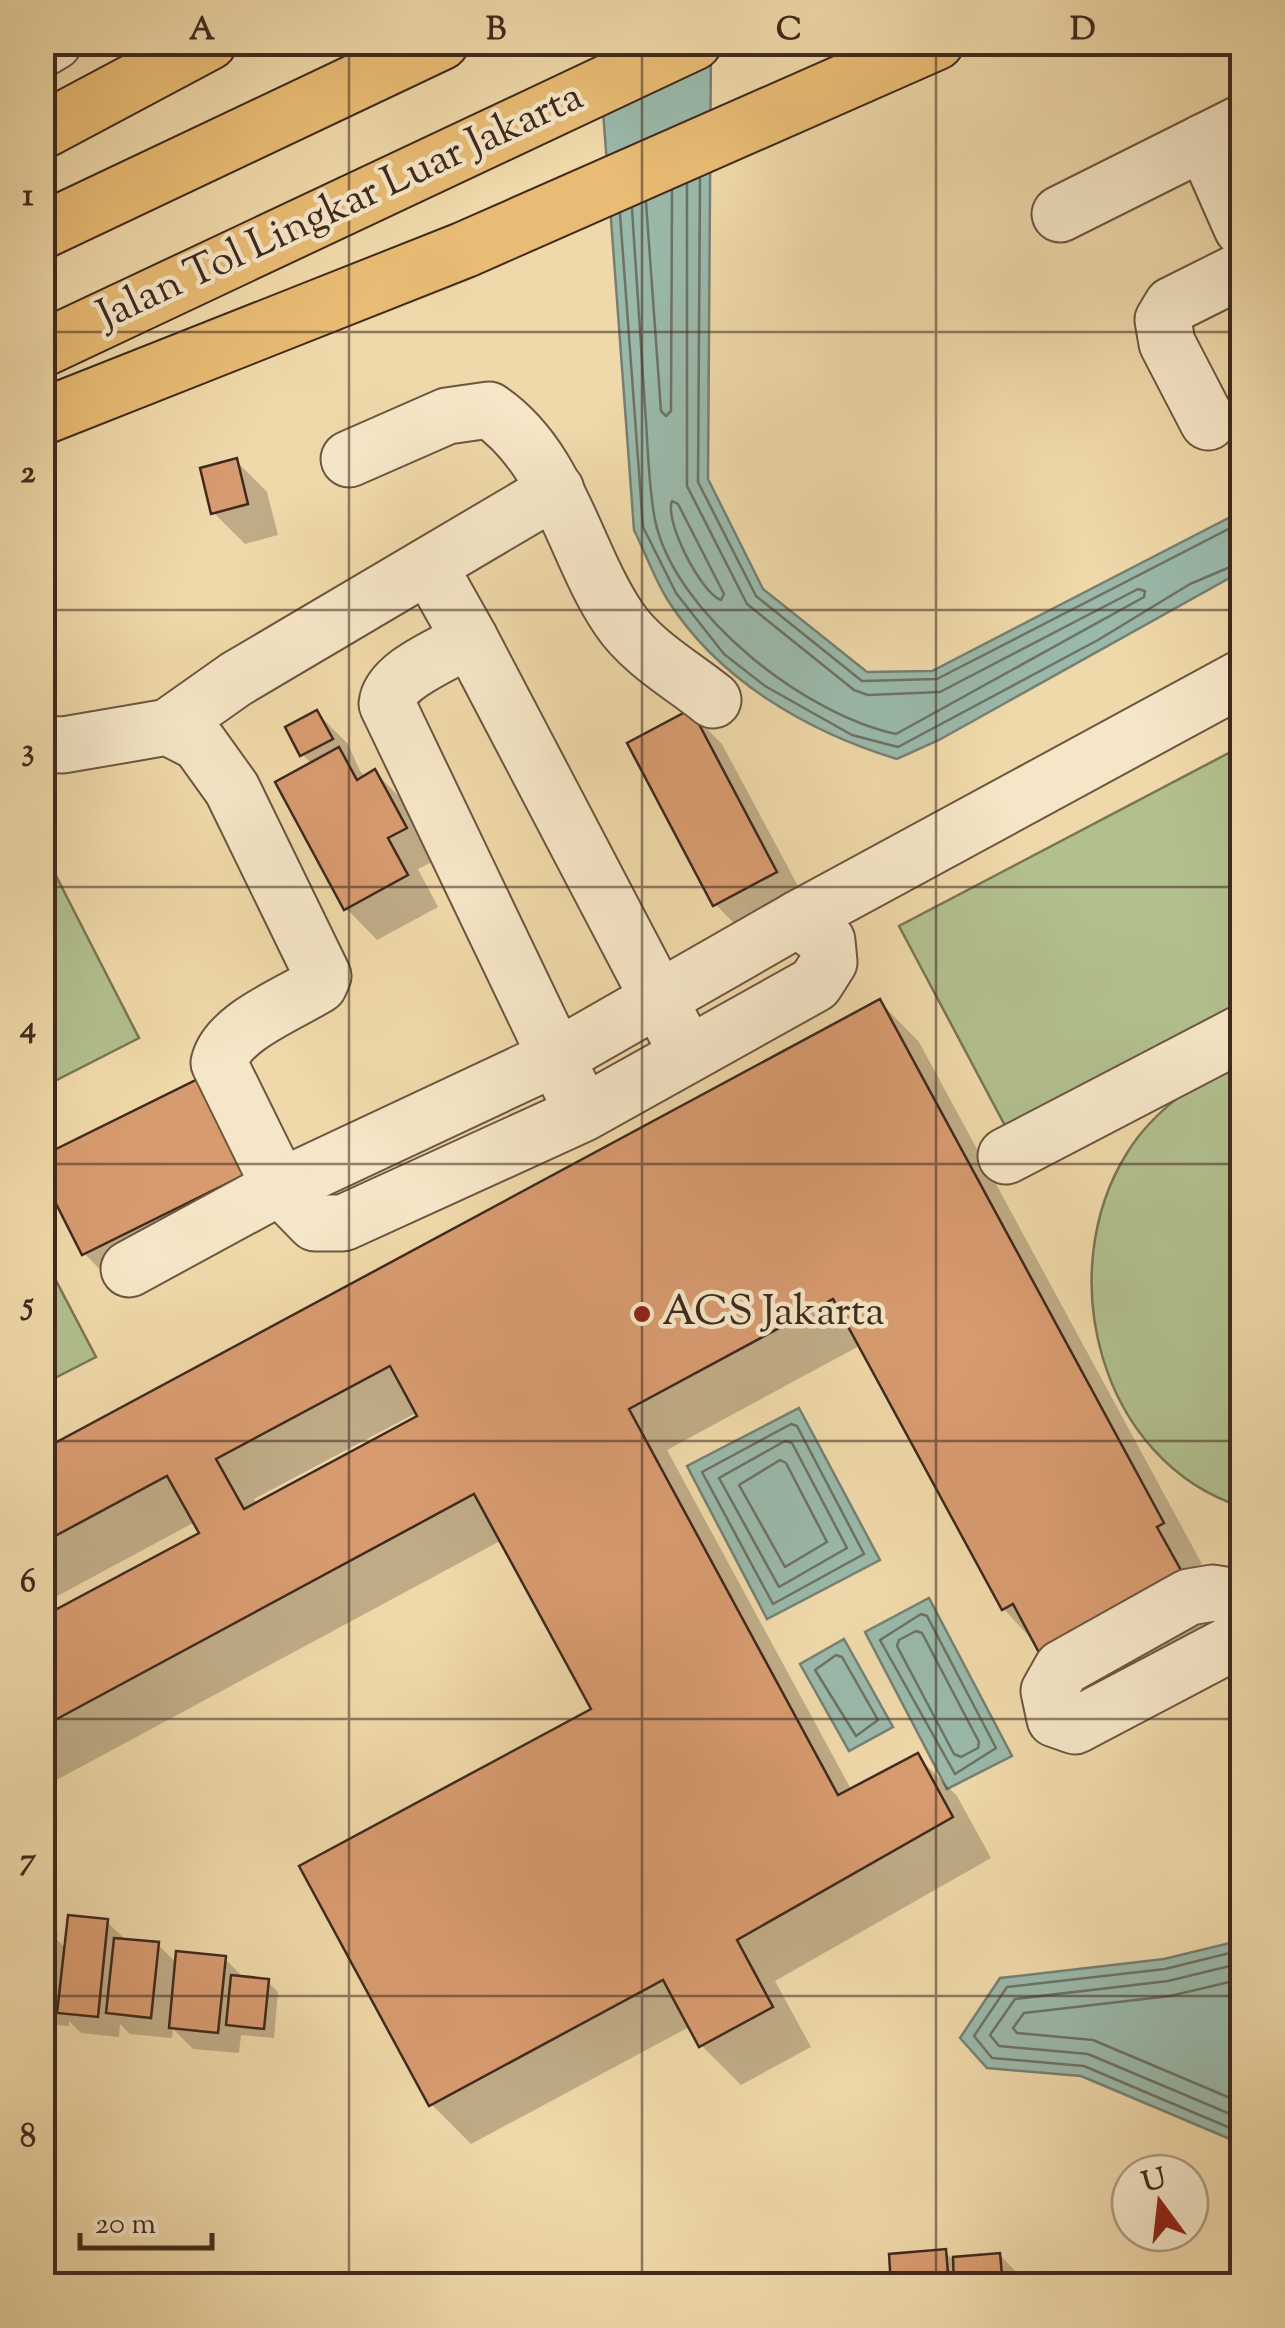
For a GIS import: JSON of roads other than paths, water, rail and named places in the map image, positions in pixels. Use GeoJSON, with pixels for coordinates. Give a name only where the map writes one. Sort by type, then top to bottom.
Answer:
{"type":"FeatureCollection","features":[{"type":"Feature","properties":{"kind":"highway"},"geometry":{"type":"LineString","coordinates":[[42,131],[209,42]]}},
{"type":"Feature","properties":{"kind":"highway"},"geometry":{"type":"LineString","coordinates":[[42,232],[442,42]]}},
{"type":"Feature","properties":{"kind":"highway","name":"Jalan Tol Lingkar Luar Jakarta"},"geometry":{"type":"LineString","coordinates":[[42,348],[694,42]]}},
{"type":"Feature","properties":{"kind":"highway"},"geometry":{"type":"LineString","coordinates":[[42,417],[464,250],[936,42]]}},
{"type":"Feature","properties":{"kind":"street"},"geometry":{"type":"LineString","coordinates":[[42,50],[54,42]]}},
{"type":"Feature","properties":{"kind":"street"},"geometry":{"type":"LineString","coordinates":[[1060,214],[1224,133],[1242,228]]}},
{"type":"Feature","properties":{"kind":"street"},"geometry":{"type":"LineString","coordinates":[[1208,422],[1167,343],[1163,320],[1172,305],[1242,270]]}},
{"type":"Feature","properties":{"kind":"street"},"geometry":{"type":"LineString","coordinates":[[349,458],[447,416],[479,408],[502,419],[556,490],[618,619],[636,640],[713,700]]}},
{"type":"Feature","properties":{"kind":"street"},"geometry":{"type":"LineString","coordinates":[[42,744],[63,745],[168,727],[236,679],[556,490]]}},
{"type":"Feature","properties":{"kind":"street"},"geometry":{"type":"LineString","coordinates":[[429,566],[690,1056]]}},
{"type":"Feature","properties":{"kind":"street"},"geometry":{"type":"LineString","coordinates":[[470,640],[400,681],[388,696],[387,704],[582,1114]]}},
{"type":"Feature","properties":{"kind":"street"},"geometry":{"type":"LineString","coordinates":[[130,1269],[280,1186],[557,1058],[798,920],[1242,678]]}},
{"type":"Feature","properties":{"kind":"street"},"geometry":{"type":"LineString","coordinates":[[168,727],[199,743],[218,765],[323,976],[319,985],[236,1036],[222,1048],[219,1063],[280,1186],[304,1216],[332,1226],[582,1114],[815,984],[829,962],[827,941],[798,920]]}},
{"type":"Feature","properties":{"kind":"street"},"geometry":{"type":"LineString","coordinates":[[1006,1156],[1242,1033]]}},
{"type":"Feature","properties":{"kind":"street"},"geometry":{"type":"LineString","coordinates":[[454,1105],[480,1158]]}},
{"type":"Feature","properties":{"kind":"street"},"geometry":{"type":"LineString","coordinates":[[1242,1598],[1213,1592],[1189,1598],[1062,1668],[1048,1691],[1054,1719],[1075,1726],[1242,1638]]}},
{"type":"Feature","properties":{"kind":"water"},"geometry":{"type":"Polygon","coordinates":[[[598,43],[711,43],[708,479],[763,589],[867,672],[932,671],[1242,511],[1242,571],[939,740],[897,759],[799,718],[739,678],[688,628],[667,599],[634,530],[598,43]]]}},
{"type":"Feature","properties":{"kind":"water"},"geometry":{"type":"Polygon","coordinates":[[[799,1408],[880,1560],[767,1619],[687,1466],[799,1408]]]}},
{"type":"Feature","properties":{"kind":"water"},"geometry":{"type":"Polygon","coordinates":[[[929,1598],[1012,1756],[947,1789],[865,1632],[929,1598]]]}},
{"type":"Feature","properties":{"kind":"water"},"geometry":{"type":"Polygon","coordinates":[[[844,1639],[893,1727],[849,1751],[800,1664],[844,1639]]]}},
{"type":"Feature","properties":{"kind":"water"},"geometry":{"type":"Polygon","coordinates":[[[1242,1940],[1242,2144],[1081,2076],[987,2068],[960,2038],[1000,1978],[1164,1959],[1242,1940]]]}},
{"type":"Feature","properties":{"kind":"place","name":"ACS Jakarta"},"geometry":{"type":"Point","coordinates":[642,1314]}}]}
